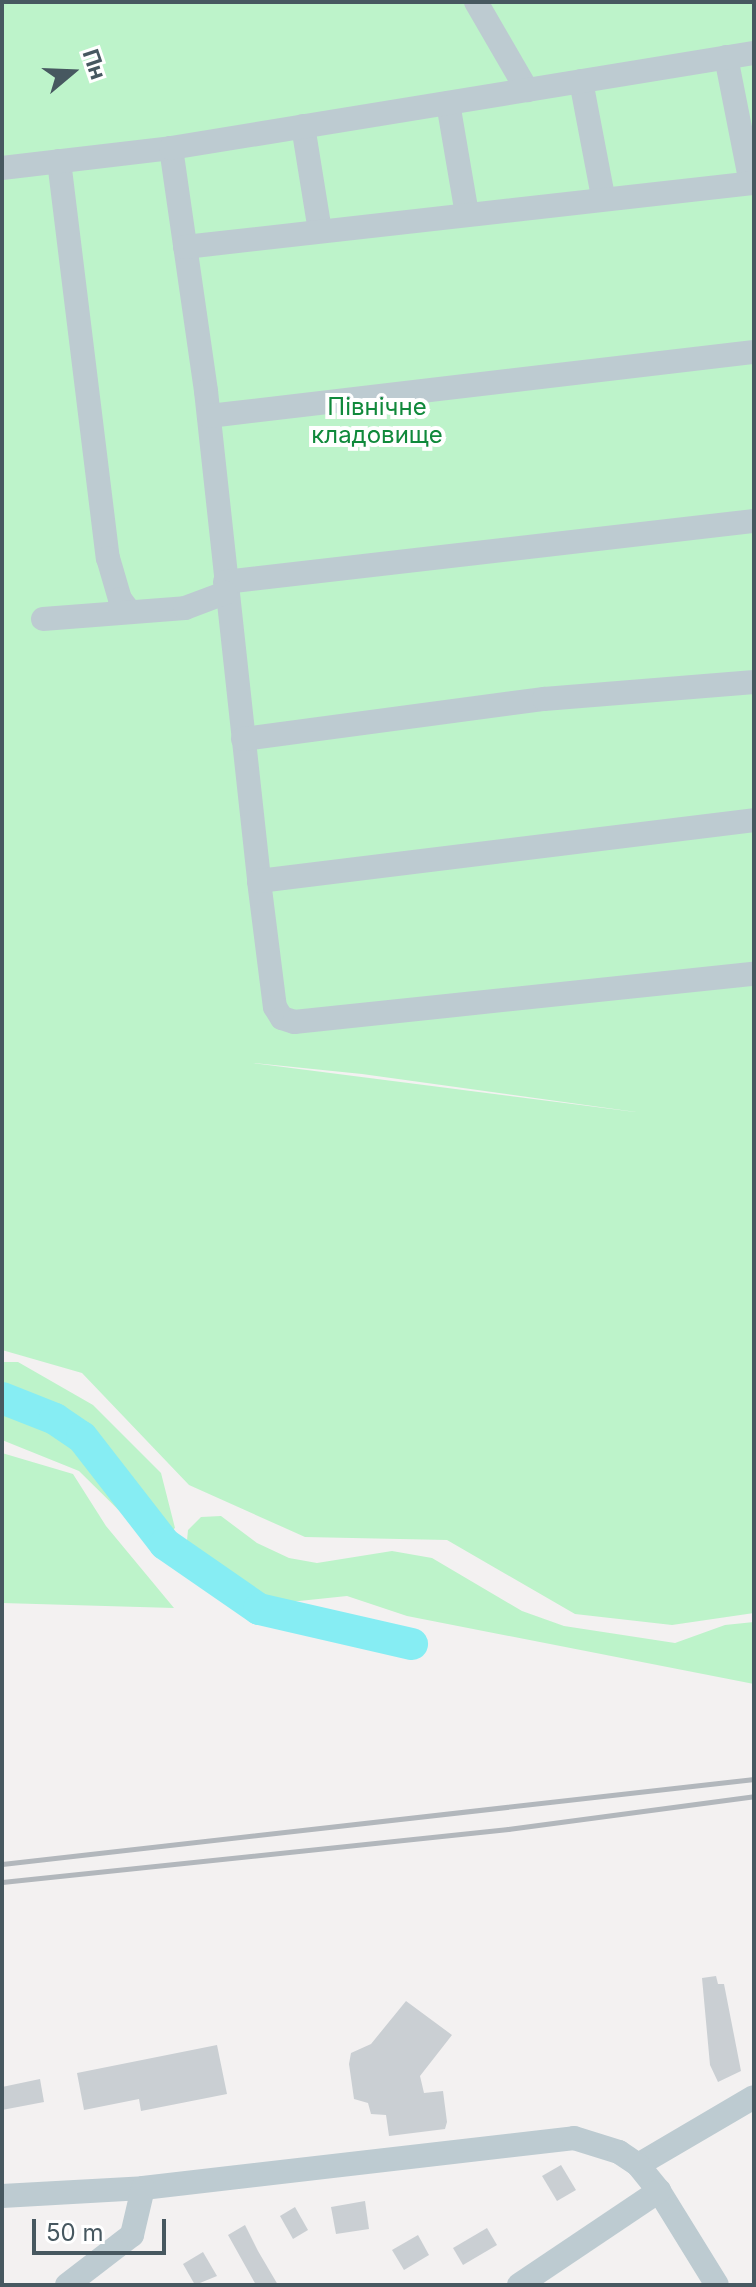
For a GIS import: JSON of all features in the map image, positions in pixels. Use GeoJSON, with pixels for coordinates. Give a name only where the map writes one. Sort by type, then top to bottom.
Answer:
{"type":"FeatureCollection","features":[{"type":"Feature","properties":{"kind":"street"},"geometry":{"type":"LineString","coordinates":[[476,2],[527,90]]}},
{"type":"Feature","properties":{"kind":"street"},"geometry":{"type":"LineString","coordinates":[[2,168],[171,148],[754,53]]}},
{"type":"Feature","properties":{"kind":"street"},"geometry":{"type":"LineString","coordinates":[[185,247],[603,196],[753,183],[726,57]]}},
{"type":"Feature","properties":{"kind":"street"},"geometry":{"type":"LineString","coordinates":[[581,81],[603,196]]}},
{"type":"Feature","properties":{"kind":"street"},"geometry":{"type":"LineString","coordinates":[[448,103],[467,214]]}},
{"type":"Feature","properties":{"kind":"street"},"geometry":{"type":"LineString","coordinates":[[303,126],[320,231]]}},
{"type":"Feature","properties":{"kind":"street"},"geometry":{"type":"LineString","coordinates":[[171,148],[209,416],[225,588],[275,1007],[282,1018],[294,1022],[754,974]]}},
{"type":"Feature","properties":{"kind":"street"},"geometry":{"type":"LineString","coordinates":[[59,161],[108,558],[120,599],[129,611]]}},
{"type":"Feature","properties":{"kind":"street"},"geometry":{"type":"LineString","coordinates":[[209,416],[754,352]]}},
{"type":"Feature","properties":{"kind":"street"},"geometry":{"type":"LineString","coordinates":[[43,619],[185,608],[225,588],[754,521]]}},
{"type":"Feature","properties":{"kind":"street"},"geometry":{"type":"LineString","coordinates":[[243,739],[544,699],[754,682]]}},
{"type":"Feature","properties":{"kind":"street"},"geometry":{"type":"LineString","coordinates":[[259,881],[754,820]]}},
{"type":"Feature","properties":{"kind":"street"},"geometry":{"type":"LineString","coordinates":[[638,2165],[754,2097]]}},
{"type":"Feature","properties":{"kind":"street"},"geometry":{"type":"LineString","coordinates":[[2,2196],[143,2188],[574,2138],[598,2143],[638,2165],[659,2191],[717,2285]]}},
{"type":"Feature","properties":{"kind":"street"},"geometry":{"type":"LineString","coordinates":[[67,2285],[132,2235],[143,2188]]}},
{"type":"Feature","properties":{"kind":"street"},"geometry":{"type":"LineString","coordinates":[[519,2285],[659,2191]]}},
{"type":"Feature","properties":{"kind":"green space","name":"Північне кладовище"},"geometry":{"type":"Polygon","coordinates":[[[2,2],[754,2],[754,1613],[672,1625],[575,1614],[447,1540],[305,1537],[189,1485],[82,1373],[2,1350],[2,2]],[[253,1063],[636,1112],[362,1074],[253,1063]]]}},
{"type":"Feature","properties":{"kind":"green space"},"geometry":{"type":"Polygon","coordinates":[[[2,1362],[18,1362],[93,1405],[161,1473],[175,1528],[154,1545],[79,1471],[2,1440],[2,1362]]]}},
{"type":"Feature","properties":{"kind":"green space"},"geometry":{"type":"Polygon","coordinates":[[[2,1453],[73,1474],[106,1526],[174,1608],[2,1603],[2,1453]]]}},
{"type":"Feature","properties":{"kind":"green space"},"geometry":{"type":"Polygon","coordinates":[[[221,1516],[257,1543],[289,1558],[317,1563],[392,1551],[432,1558],[522,1611],[564,1626],[675,1643],[725,1625],[754,1622],[754,1684],[407,1616],[347,1596],[280,1603],[186,1551],[188,1530],[201,1517],[221,1516]]]}},
{"type":"Feature","properties":{"kind":"building"},"geometry":{"type":"Polygon","coordinates":[[[716,1976],[718,1984],[724,1984],[741,2071],[718,2082],[710,2065],[702,1978],[716,1976]]]}},
{"type":"Feature","properties":{"kind":"building"},"geometry":{"type":"Polygon","coordinates":[[[406,2001],[452,2035],[420,2076],[424,2093],[443,2091],[447,2122],[445,2129],[389,2136],[386,2115],[371,2114],[368,2103],[354,2099],[349,2064],[351,2053],[371,2044],[406,2001]]]}},
{"type":"Feature","properties":{"kind":"building"},"geometry":{"type":"Polygon","coordinates":[[[217,2045],[227,2094],[141,2111],[139,2099],[84,2110],[77,2073],[217,2045]]]}},
{"type":"Feature","properties":{"kind":"building"},"geometry":{"type":"Polygon","coordinates":[[[40,2079],[44,2102],[2,2110],[2,2087],[40,2079]]]}},
{"type":"Feature","properties":{"kind":"building"},"geometry":{"type":"Polygon","coordinates":[[[561,2165],[576,2190],[557,2201],[542,2176],[561,2165]]]}},
{"type":"Feature","properties":{"kind":"building"},"geometry":{"type":"Polygon","coordinates":[[[365,2201],[369,2229],[336,2234],[331,2207],[365,2201]]]}},
{"type":"Feature","properties":{"kind":"building"},"geometry":{"type":"Polygon","coordinates":[[[295,2207],[308,2230],[293,2239],[280,2216],[295,2207]]]}},
{"type":"Feature","properties":{"kind":"building"},"geometry":{"type":"Polygon","coordinates":[[[245,2225],[278,2285],[256,2285],[228,2235],[245,2225]]]}},
{"type":"Feature","properties":{"kind":"building"},"geometry":{"type":"Polygon","coordinates":[[[487,2228],[497,2245],[463,2265],[453,2248],[487,2228]]]}},
{"type":"Feature","properties":{"kind":"building"},"geometry":{"type":"Polygon","coordinates":[[[418,2235],[429,2255],[404,2270],[392,2250],[418,2235]]]}},
{"type":"Feature","properties":{"kind":"building"},"geometry":{"type":"Polygon","coordinates":[[[203,2252],[217,2276],[195,2285],[183,2264],[203,2252]]]}},
{"type":"Feature","properties":{"kind":"waterway"},"geometry":{"type":"LineString","coordinates":[[2,1398],[55,1419],[82,1437],[165,1544],[259,1609],[412,1644]]}},
{"type":"Feature","properties":{"kind":"railway"},"geometry":{"type":"LineString","coordinates":[[2,1864],[754,1779]]}},
{"type":"Feature","properties":{"kind":"railway"},"geometry":{"type":"LineString","coordinates":[[2,1882],[508,1829],[754,1796]]}}]}
